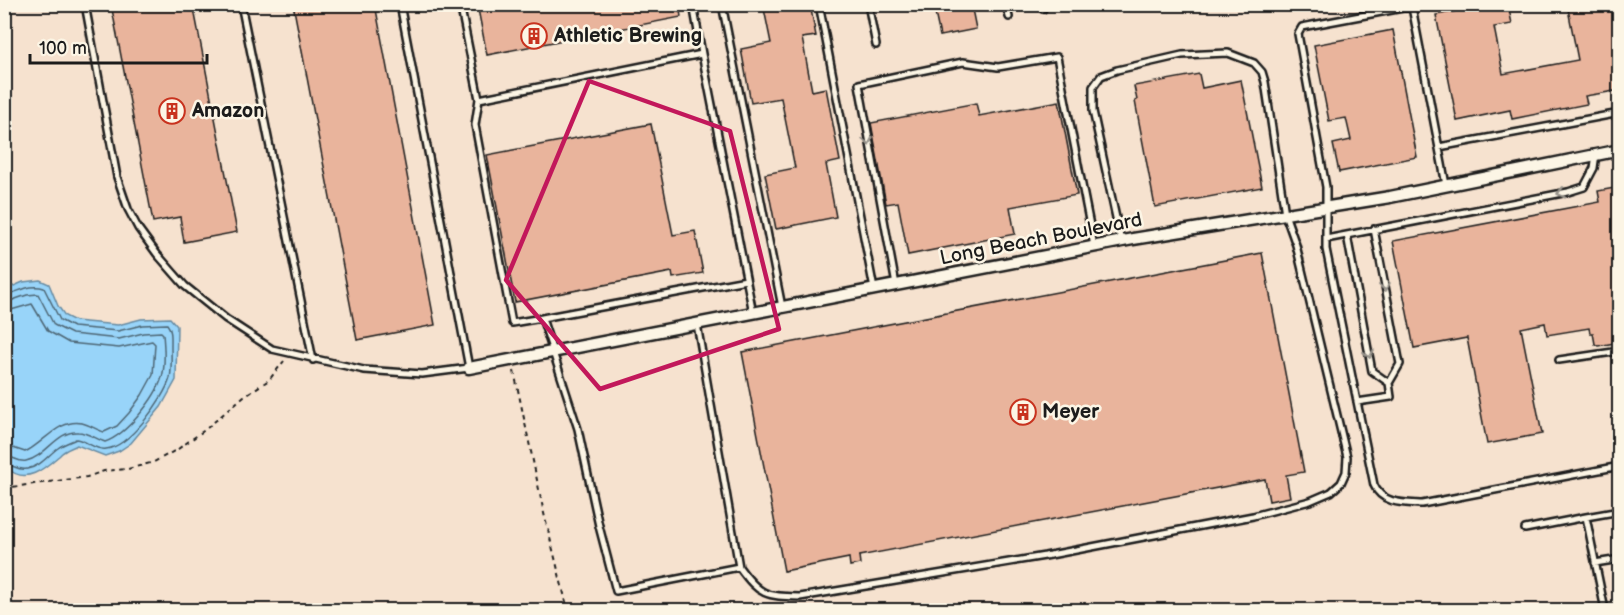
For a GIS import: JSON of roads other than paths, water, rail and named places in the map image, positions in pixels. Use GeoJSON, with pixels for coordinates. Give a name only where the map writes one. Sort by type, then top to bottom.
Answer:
{"type":"FeatureCollection","features":[{"type":"Feature","properties":{"kind":"street","name":"Long Beach Boulevard"},"geometry":{"type":"LineString","coordinates":[[469,368],[1094,246],[1446,185],[1620,150]]}},
{"type":"Feature","properties":{"kind":"lane"},"geometry":{"type":"LineString","coordinates":[[85,4],[117,177],[128,209],[138,228],[157,254],[185,286],[205,304],[272,349],[364,370],[422,374],[469,368],[400,4]]}},
{"type":"Feature","properties":{"kind":"lane"},"geometry":{"type":"LineString","coordinates":[[241,4],[314,360]]}},
{"type":"Feature","properties":{"kind":"lane"},"geometry":{"type":"LineString","coordinates":[[460,4],[479,99],[475,125],[512,323],[746,280]]}},
{"type":"Feature","properties":{"kind":"lane"},"geometry":{"type":"LineString","coordinates":[[693,4],[753,313]]}},
{"type":"Feature","properties":{"kind":"lane"},"geometry":{"type":"LineString","coordinates":[[722,4],[782,307]]}},
{"type":"Feature","properties":{"kind":"lane"},"geometry":{"type":"LineString","coordinates":[[819,4],[874,289]]}},
{"type":"Feature","properties":{"kind":"lane"},"geometry":{"type":"LineString","coordinates":[[868,4],[876,45]]}},
{"type":"Feature","properties":{"kind":"lane"},"geometry":{"type":"LineString","coordinates":[[1006,4],[1009,16]]}},
{"type":"Feature","properties":{"kind":"lane"},"geometry":{"type":"LineString","coordinates":[[1424,4],[1302,27],[1298,34],[1326,187],[1326,239],[1374,485],[1380,495],[1394,501],[1422,504],[1620,466]]}},
{"type":"Feature","properties":{"kind":"lane"},"geometry":{"type":"LineString","coordinates":[[1412,7],[1446,185]]}},
{"type":"Feature","properties":{"kind":"lane"},"geometry":{"type":"LineString","coordinates":[[697,324],[739,567],[751,584],[772,596],[800,597],[1045,556],[1253,516],[1310,501],[1331,492],[1341,483],[1346,472],[1347,457],[1296,245],[1285,214],[1265,82],[1262,72],[1254,63],[1228,52],[1182,56],[1117,70],[1101,76],[1093,87],[1093,111],[1121,241]]}},
{"type":"Feature","properties":{"kind":"lane"},"geometry":{"type":"LineString","coordinates":[[479,99],[702,54]]}},
{"type":"Feature","properties":{"kind":"lane"},"geometry":{"type":"LineString","coordinates":[[896,285],[859,84],[963,62],[998,67],[1058,57],[1094,246]]}},
{"type":"Feature","properties":{"kind":"lane"},"geometry":{"type":"LineString","coordinates":[[1439,147],[1620,112]]}},
{"type":"Feature","properties":{"kind":"lane"},"geometry":{"type":"LineString","coordinates":[[1326,239],[1584,187],[1594,168],[1596,154]]}},
{"type":"Feature","properties":{"kind":"lane"},"geometry":{"type":"LineString","coordinates":[[1357,402],[1391,397],[1389,383],[1400,364],[1374,230]]}},
{"type":"Feature","properties":{"kind":"lane"},"geometry":{"type":"LineString","coordinates":[[1347,235],[1372,371],[1389,383]]}},
{"type":"Feature","properties":{"kind":"lane"},"geometry":{"type":"LineString","coordinates":[[542,318],[578,429],[616,591],[739,567]]}},
{"type":"Feature","properties":{"kind":"lane"},"geometry":{"type":"LineString","coordinates":[[1559,360],[1620,351]]}},
{"type":"Feature","properties":{"kind":"lane"},"geometry":{"type":"LineString","coordinates":[[1525,529],[1620,511]]}},
{"type":"Feature","properties":{"kind":"lane"},"geometry":{"type":"LineString","coordinates":[[1586,518],[1605,610]]}},
{"type":"Feature","properties":{"kind":"lane"},"geometry":{"type":"LineString","coordinates":[[1595,563],[1620,559]]}},
{"type":"Feature","properties":{"kind":"water"},"geometry":{"type":"Polygon","coordinates":[[[40,280],[49,284],[65,316],[75,321],[118,325],[141,319],[170,318],[177,326],[176,380],[161,407],[131,443],[119,451],[105,456],[77,445],[36,473],[22,475],[15,474],[8,469],[5,470],[5,290],[23,282],[40,280]]]}},
{"type":"Feature","properties":{"kind":"place","name":"Athletic Brewing"},"geometry":{"type":"Point","coordinates":[534,36]}},
{"type":"Feature","properties":{"kind":"place","name":"Amazon"},"geometry":{"type":"Point","coordinates":[172,111]}},
{"type":"Feature","properties":{"kind":"place","name":"Meyer"},"geometry":{"type":"Point","coordinates":[1023,412]}}]}
